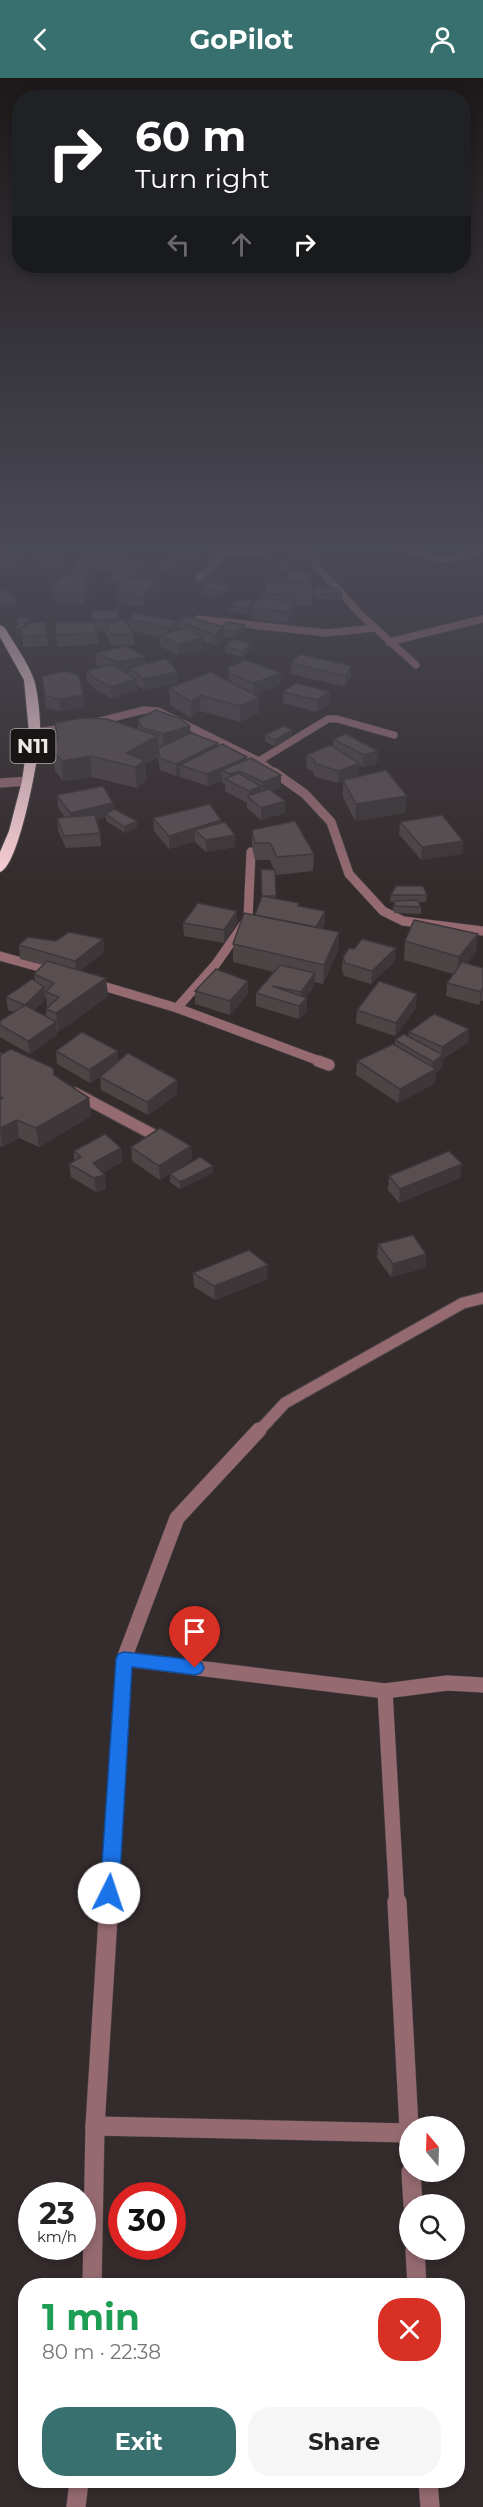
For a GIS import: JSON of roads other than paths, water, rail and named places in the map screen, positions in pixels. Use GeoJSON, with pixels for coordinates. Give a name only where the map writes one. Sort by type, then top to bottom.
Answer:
{"type":"FeatureCollection","features":[{"type":"Feature","properties":{"kind":"highway","name":"N11"},"geometry":{"type":"LineString","coordinates":[[0,868],[15,831],[28,781],[35,732],[29,680],[18,660]]}},
{"type":"Feature","properties":{"kind":"street"},"geometry":{"type":"LineString","coordinates":[[411,660],[416,665]]}},
{"type":"Feature","properties":{"kind":"street"},"geometry":{"type":"LineString","coordinates":[[35,732],[97,722],[151,709],[158,711],[259,760],[306,794],[331,822],[348,874],[383,911],[404,921],[483,931]]}},
{"type":"Feature","properties":{"kind":"street"},"geometry":{"type":"LineString","coordinates":[[259,760],[328,719],[337,719],[394,735]]}},
{"type":"Feature","properties":{"kind":"street"},"geometry":{"type":"LineString","coordinates":[[0,783],[28,781]]}},
{"type":"Feature","properties":{"kind":"street"},"geometry":{"type":"LineString","coordinates":[[177,1008],[216,964],[248,918],[251,852]]}},
{"type":"Feature","properties":{"kind":"street"},"geometry":{"type":"LineString","coordinates":[[0,956],[65,975]]}},
{"type":"Feature","properties":{"kind":"street"},"geometry":{"type":"LineString","coordinates":[[88,981],[177,1008],[330,1065]]}},
{"type":"Feature","properties":{"kind":"street"},"geometry":{"type":"LineString","coordinates":[[61,1085],[152,1134]]}},
{"type":"Feature","properties":{"kind":"street"},"geometry":{"type":"LineString","coordinates":[[92,2278],[94,2126],[124,1659],[177,1518],[285,1403],[463,1303],[483,1298]]}},
{"type":"Feature","properties":{"kind":"street"},"geometry":{"type":"LineString","coordinates":[[124,1659],[385,1690],[447,1683],[483,1685]]}},
{"type":"Feature","properties":{"kind":"street"},"geometry":{"type":"LineString","coordinates":[[385,1690],[408,2116]]}},
{"type":"Feature","properties":{"kind":"street"},"geometry":{"type":"LineString","coordinates":[[94,2126],[399,2133]]}},
{"type":"Feature","properties":{"kind":"street"},"geometry":{"type":"LineString","coordinates":[[416,2260],[417,2278]]}},
{"type":"Feature","properties":{"kind":"street"},"geometry":{"type":"LineString","coordinates":[[76,2507],[78,2488]]}},
{"type":"Feature","properties":{"kind":"street"},"geometry":{"type":"LineString","coordinates":[[429,2488],[430,2507]]}}]}
